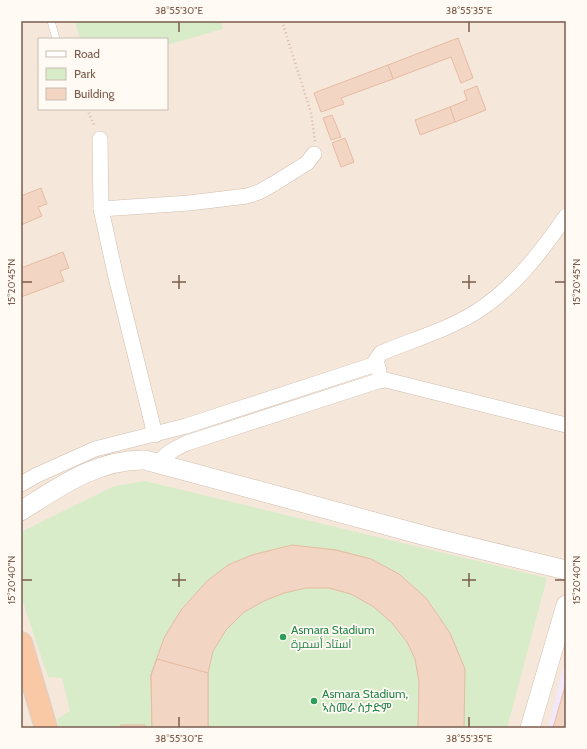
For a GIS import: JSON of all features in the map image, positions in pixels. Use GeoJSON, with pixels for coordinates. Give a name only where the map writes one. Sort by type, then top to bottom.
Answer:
{"type":"FeatureCollection","features":[{"type":"Feature","properties":{"kind":"highway"},"geometry":{"type":"LineString","coordinates":[[21,643],[46,728]]}},
{"type":"Feature","properties":{"kind":"street"},"geometry":{"type":"LineString","coordinates":[[100,139],[101,209],[115,273],[155,435]]}},
{"type":"Feature","properties":{"kind":"street"},"geometry":{"type":"LineString","coordinates":[[101,209],[189,203],[247,196],[259,192],[307,163],[314,154]]}},
{"type":"Feature","properties":{"kind":"street"},"geometry":{"type":"LineString","coordinates":[[386,380],[376,364],[376,360],[381,353],[453,324],[491,302],[520,276],[542,250],[566,216]]}},
{"type":"Feature","properties":{"kind":"street"},"geometry":{"type":"LineString","coordinates":[[21,484],[94,449],[155,435],[186,426],[376,364]]}},
{"type":"Feature","properties":{"kind":"street"},"geometry":{"type":"LineString","coordinates":[[159,463],[164,456],[187,443],[378,381],[386,380],[566,425]]}},
{"type":"Feature","properties":{"kind":"street"},"geometry":{"type":"LineString","coordinates":[[21,511],[56,489],[93,469],[132,460],[145,460],[430,537],[566,570]]}},
{"type":"Feature","properties":{"kind":"street"},"geometry":{"type":"LineString","coordinates":[[530,728],[558,645],[566,605]]}},
{"type":"Feature","properties":{"kind":"lane"},"geometry":{"type":"LineString","coordinates":[[51,21],[56,38]]}},
{"type":"Feature","properties":{"kind":"path"},"geometry":{"type":"LineString","coordinates":[[282,21],[311,113],[315,141],[314,154]]}},
{"type":"Feature","properties":{"kind":"path"},"geometry":{"type":"LineString","coordinates":[[87,110],[100,139]]}},
{"type":"Feature","properties":{"kind":"shaded area"},"geometry":{"type":"Polygon","coordinates":[[[21,21],[566,21],[566,728],[21,728],[21,21]]]}},
{"type":"Feature","properties":{"kind":"shaded area"},"geometry":{"type":"Polygon","coordinates":[[[563,668],[566,669],[566,728],[548,728],[563,668]]]}},
{"type":"Feature","properties":{"kind":"green space"},"geometry":{"type":"Polygon","coordinates":[[[75,21],[221,21],[223,29],[168,45],[168,38],[80,38],[75,21]]]}},
{"type":"Feature","properties":{"kind":"green space","name":"Asmara Stadium استاد أسمرة"},"geometry":{"type":"Polygon","coordinates":[[[145,481],[547,578],[507,728],[59,728],[57,719],[70,711],[62,678],[48,677],[21,596],[21,532],[114,486],[145,481]]]}},
{"type":"Feature","properties":{"kind":"building"},"geometry":{"type":"Polygon","coordinates":[[[458,38],[473,78],[461,83],[451,57],[393,79],[388,65],[458,38]]]}},
{"type":"Feature","properties":{"kind":"building"},"geometry":{"type":"Polygon","coordinates":[[[388,65],[393,79],[341,98],[344,104],[321,112],[314,93],[388,65]]]}},
{"type":"Feature","properties":{"kind":"building"},"geometry":{"type":"Polygon","coordinates":[[[477,86],[486,110],[455,122],[450,107],[467,100],[464,91],[477,86]]]}},
{"type":"Feature","properties":{"kind":"building"},"geometry":{"type":"Polygon","coordinates":[[[450,107],[455,122],[420,135],[415,120],[450,107]]]}},
{"type":"Feature","properties":{"kind":"building"},"geometry":{"type":"Polygon","coordinates":[[[332,115],[341,137],[331,140],[323,118],[332,115]]]}},
{"type":"Feature","properties":{"kind":"building"},"geometry":{"type":"Polygon","coordinates":[[[345,138],[354,162],[341,167],[332,143],[345,138]]]}},
{"type":"Feature","properties":{"kind":"building"},"geometry":{"type":"Polygon","coordinates":[[[41,188],[47,204],[38,207],[42,216],[21,225],[21,196],[41,188]]]}},
{"type":"Feature","properties":{"kind":"building"},"geometry":{"type":"Polygon","coordinates":[[[63,252],[69,268],[60,271],[64,281],[21,297],[21,268],[63,252]]]}},
{"type":"Feature","properties":{"kind":"building"},"geometry":{"type":"Polygon","coordinates":[[[292,545],[336,550],[371,559],[399,574],[426,598],[450,633],[465,669],[464,728],[418,728],[419,682],[415,659],[407,642],[392,623],[374,607],[351,594],[329,588],[306,588],[284,593],[264,601],[244,612],[226,630],[213,651],[208,673],[208,728],[152,728],[151,675],[164,638],[181,610],[207,581],[228,565],[252,555],[292,545]]]}},
{"type":"Feature","properties":{"kind":"building"},"geometry":{"type":"Polygon","coordinates":[[[157,659],[208,673],[208,728],[152,728],[151,675],[157,659]]]}},
{"type":"Feature","properties":{"kind":"building"},"geometry":{"type":"Polygon","coordinates":[[[566,683],[566,728],[553,728],[566,683]]]}},
{"type":"Feature","properties":{"kind":"building"},"geometry":{"type":"Polygon","coordinates":[[[121,725],[145,725],[145,728],[121,728],[121,725]]]}},
{"type":"Feature","properties":{"kind":"place","name":"Asmara Stadium استاد أسمرة"},"geometry":{"type":"Point","coordinates":[283,637]}},
{"type":"Feature","properties":{"kind":"place","name":"Asmara Stadium, ኣስመራ ስታድም"},"geometry":{"type":"Point","coordinates":[314,701]}}]}
